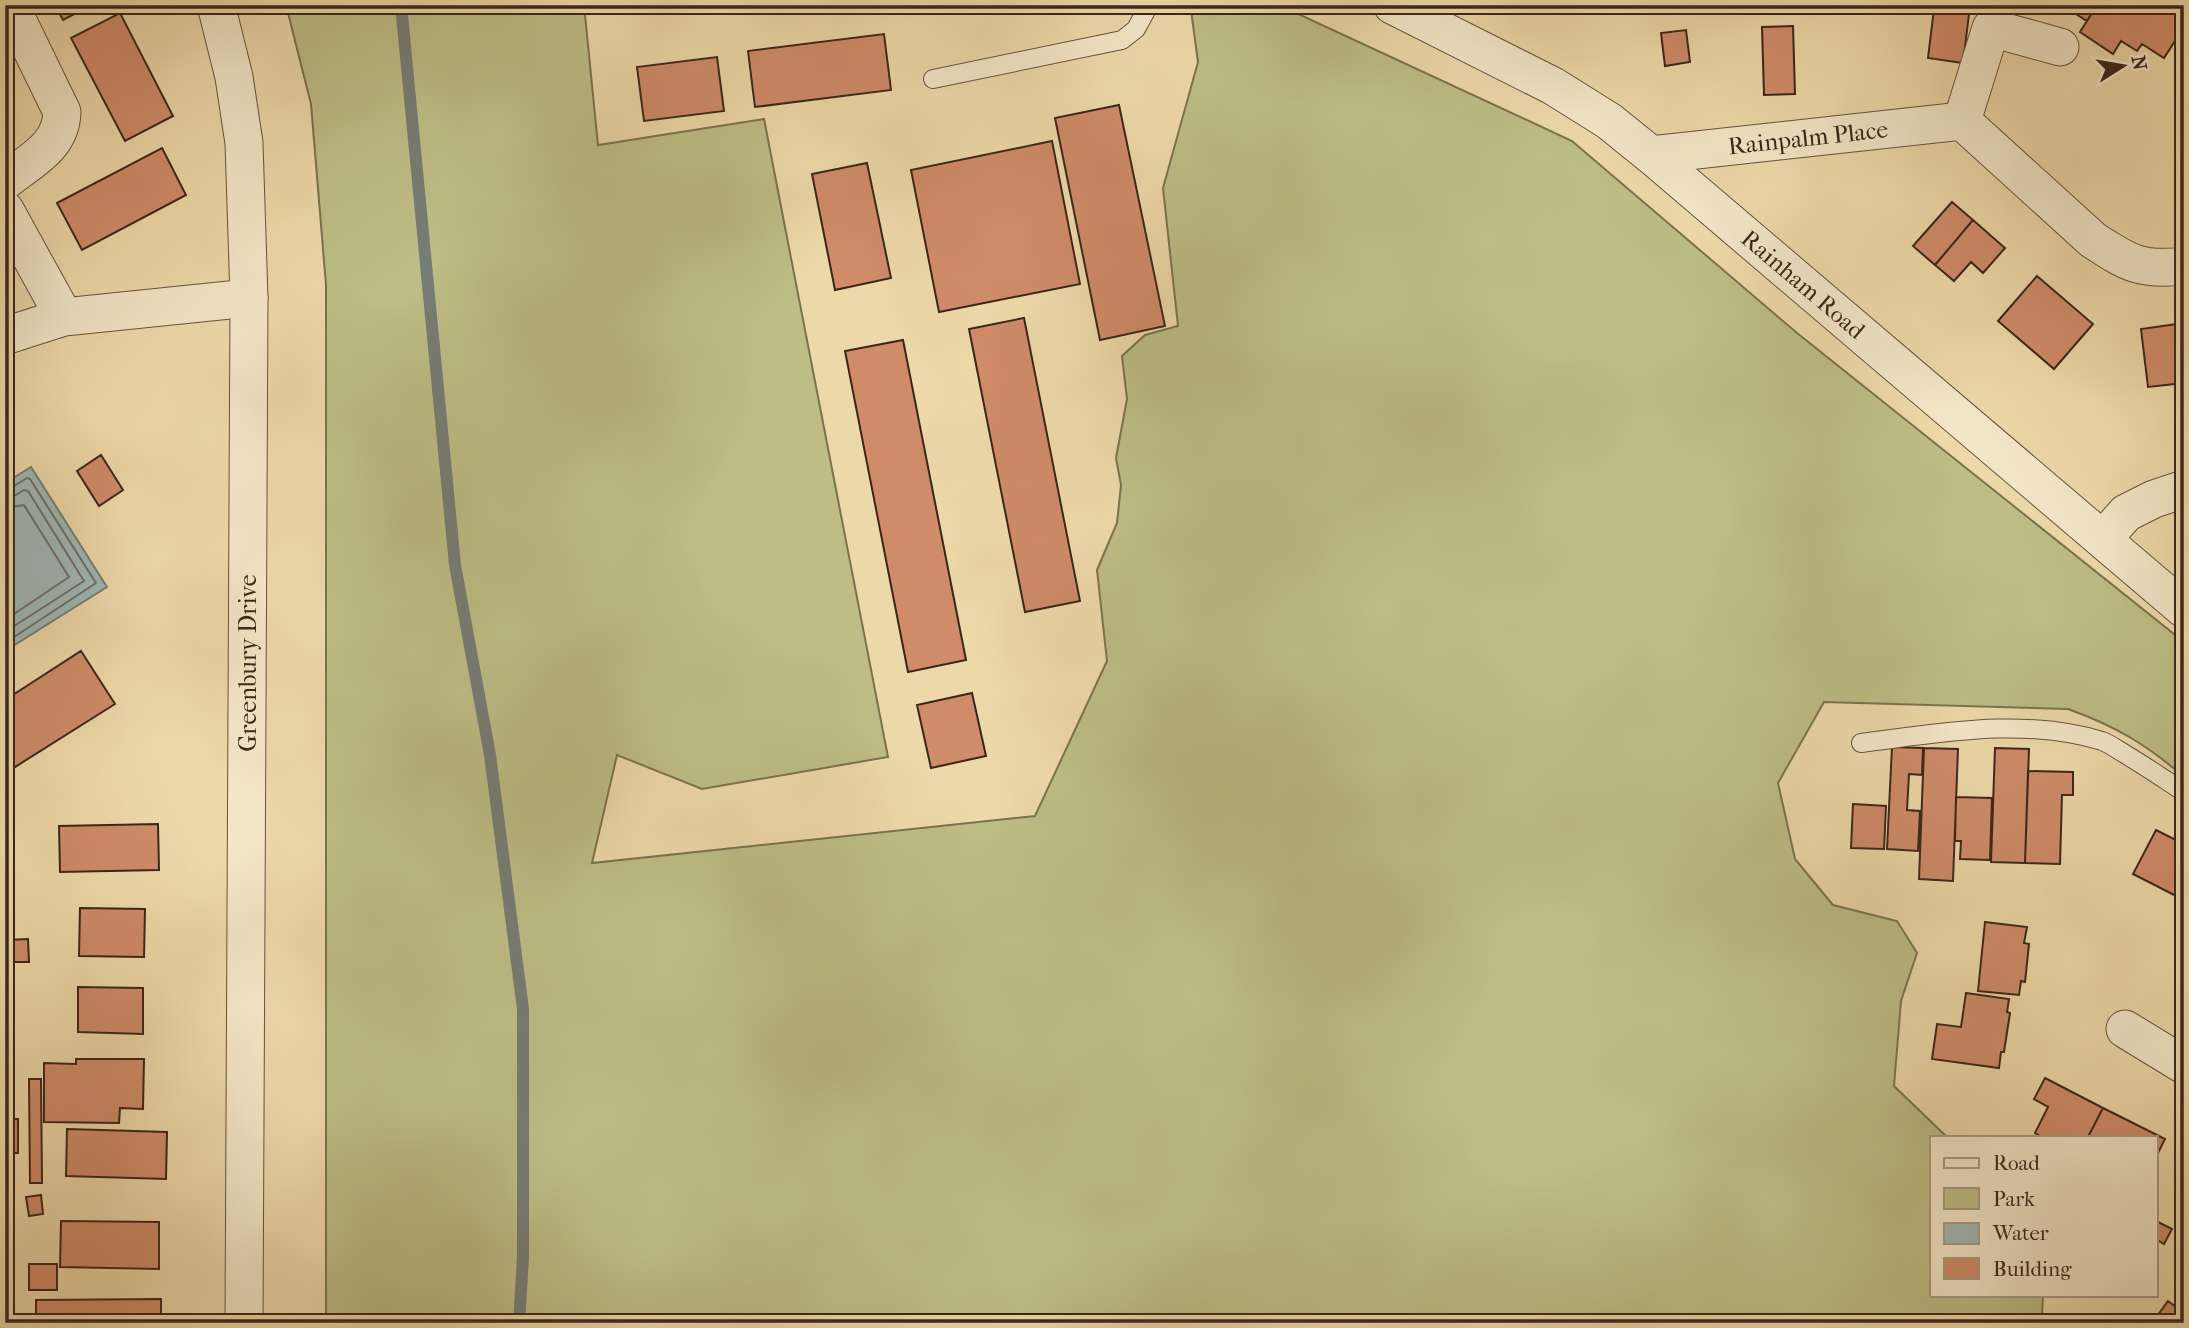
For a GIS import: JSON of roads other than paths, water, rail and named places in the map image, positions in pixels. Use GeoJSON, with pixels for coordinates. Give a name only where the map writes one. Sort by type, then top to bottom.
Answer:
{"type":"FeatureCollection","features":[{"type":"Feature","properties":{"kind":"street"},"geometry":{"type":"LineString","coordinates":[[5,181],[54,142],[62,126],[62,112],[10,5]]}},
{"type":"Feature","properties":{"kind":"street","name":"Greenbury Drive"},"geometry":{"type":"LineString","coordinates":[[216,5],[234,76],[244,143],[250,298],[244,1323]]}},
{"type":"Feature","properties":{"kind":"street","name":"Rainham Road"},"geometry":{"type":"LineString","coordinates":[[1392,5],[1553,86],[1609,121],[2184,609]]}},
{"type":"Feature","properties":{"kind":"street"},"geometry":{"type":"LineString","coordinates":[[2060,47],[1991,28],[1962,121],[2093,240],[2117,256],[2142,267],[2184,266]]}},
{"type":"Feature","properties":{"kind":"street","name":"Rainpalm Place"},"geometry":{"type":"LineString","coordinates":[[1651,155],[1962,121]]}},
{"type":"Feature","properties":{"kind":"street"},"geometry":{"type":"LineString","coordinates":[[5,210],[64,317]]}},
{"type":"Feature","properties":{"kind":"street"},"geometry":{"type":"LineString","coordinates":[[5,335],[64,317],[250,298]]}},
{"type":"Feature","properties":{"kind":"street"},"geometry":{"type":"LineString","coordinates":[[2103,539],[2126,513],[2154,499],[2184,489]]}},
{"type":"Feature","properties":{"kind":"street"},"geometry":{"type":"LineString","coordinates":[[2125,1029],[2184,1065]]}},
{"type":"Feature","properties":{"kind":"lane"},"geometry":{"type":"LineString","coordinates":[[933,79],[1122,40],[1136,29],[1149,5]]}},
{"type":"Feature","properties":{"kind":"lane"},"geometry":{"type":"LineString","coordinates":[[1861,743],[1961,730],[2014,727],[2054,731],[2104,742],[2184,792]]}},
{"type":"Feature","properties":{"kind":"water"},"geometry":{"type":"Polygon","coordinates":[[[31,467],[107,587],[5,651],[5,483],[31,467]]]}},
{"type":"Feature","properties":{"kind":"waterway"},"geometry":{"type":"LineString","coordinates":[[401,5],[455,565],[490,755],[523,1009],[523,1258],[519,1323]]}}]}
